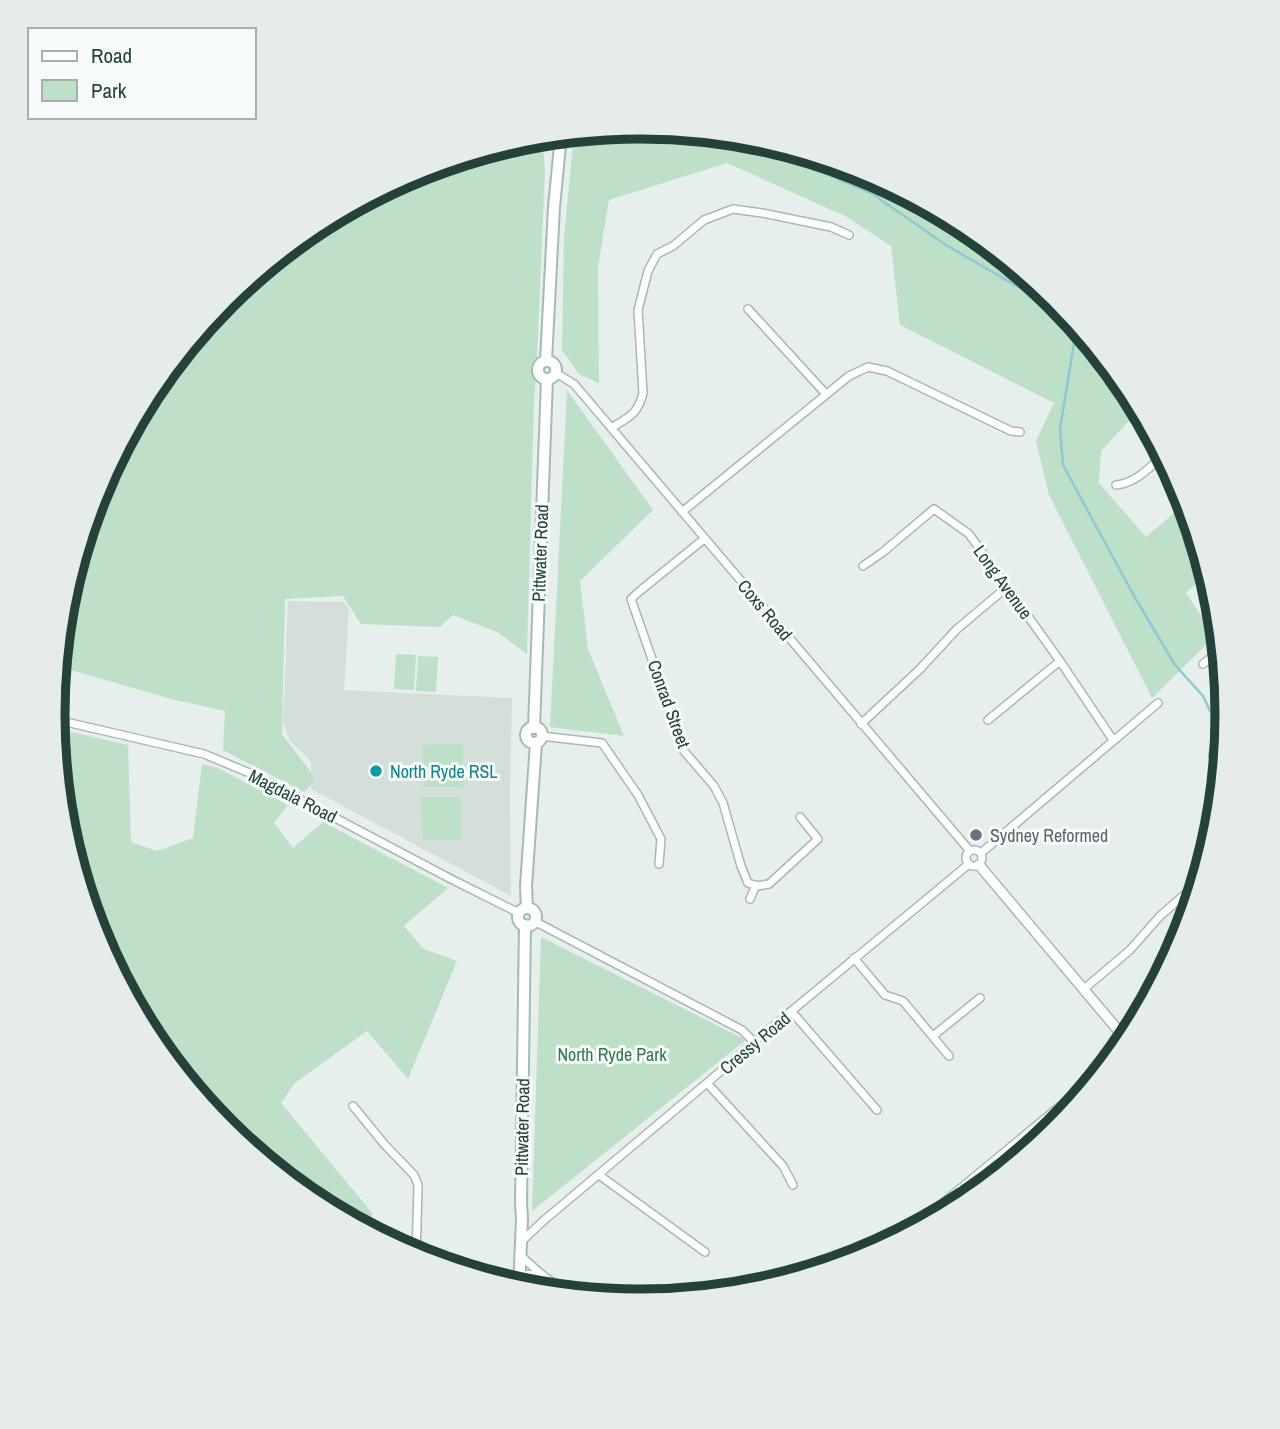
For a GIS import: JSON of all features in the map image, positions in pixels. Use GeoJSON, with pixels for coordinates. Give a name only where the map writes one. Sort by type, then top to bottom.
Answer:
{"type":"FeatureCollection","features":[{"type":"Feature","properties":{"kind":"main road","name":"Pittwater Road"},"geometry":{"type":"LineString","coordinates":[[523,911],[537,735],[551,376],[542,377],[538,371],[540,364],[546,361],[560,145]]}},
{"type":"Feature","properties":{"kind":"main road"},"geometry":{"type":"LineString","coordinates":[[523,911],[534,913],[530,923]]}},
{"type":"Feature","properties":{"kind":"main road","name":"Pittwater Road"},"geometry":{"type":"LineString","coordinates":[[517,1276],[530,923]]}},
{"type":"Feature","properties":{"kind":"main road","name":"Pittwater Road"},"geometry":{"type":"LineString","coordinates":[[518,1277],[523,1219],[521,1203]]}},
{"type":"Feature","properties":{"kind":"street"},"geometry":{"type":"LineString","coordinates":[[611,428],[631,416],[640,406],[643,393],[638,310],[648,271],[657,254],[673,246],[704,220],[733,209],[831,227],[849,235]]}},
{"type":"Feature","properties":{"kind":"street"},"geometry":{"type":"LineString","coordinates":[[748,309],[826,394]]}},
{"type":"Feature","properties":{"kind":"street"},"geometry":{"type":"LineString","coordinates":[[682,512],[826,394],[849,376],[867,367],[887,371],[1010,431],[1020,432]]}},
{"type":"Feature","properties":{"kind":"street","name":"Coxs Road"},"geometry":{"type":"LineString","coordinates":[[551,376],[574,384],[970,851]]}},
{"type":"Feature","properties":{"kind":"street"},"geometry":{"type":"LineString","coordinates":[[1116,485],[1129,482],[1156,461]]}},
{"type":"Feature","properties":{"kind":"street","name":"Long Avenue"},"geometry":{"type":"LineString","coordinates":[[863,566],[934,509],[970,534],[1113,740]]}},
{"type":"Feature","properties":{"kind":"street","name":"Conrad Street"},"geometry":{"type":"LineString","coordinates":[[704,538],[631,599],[684,751],[713,786],[723,803],[741,866],[748,883],[756,886]]}},
{"type":"Feature","properties":{"kind":"street"},"geometry":{"type":"LineString","coordinates":[[861,724],[920,669],[957,629],[1007,587]]}},
{"type":"Feature","properties":{"kind":"street"},"geometry":{"type":"LineString","coordinates":[[1203,664],[1212,657]]}},
{"type":"Feature","properties":{"kind":"street"},"geometry":{"type":"LineString","coordinates":[[988,720],[1060,661]]}},
{"type":"Feature","properties":{"kind":"street"},"geometry":{"type":"LineString","coordinates":[[981,853],[1158,703]]}},
{"type":"Feature","properties":{"kind":"street","name":"Magdala Road"},"geometry":{"type":"LineString","coordinates":[[65,722],[204,754],[227,763],[451,879],[523,911]]}},
{"type":"Feature","properties":{"kind":"street"},"geometry":{"type":"LineString","coordinates":[[537,735],[602,743],[638,795],[661,839],[659,864]]}},
{"type":"Feature","properties":{"kind":"street"},"geometry":{"type":"LineString","coordinates":[[751,899],[756,886],[769,884],[818,839],[800,817]]}},
{"type":"Feature","properties":{"kind":"street"},"geometry":{"type":"LineString","coordinates":[[970,851],[981,853],[983,859],[979,865],[969,864],[966,857],[970,851]]}},
{"type":"Feature","properties":{"kind":"street","name":"Cressy Road"},"geometry":{"type":"LineString","coordinates":[[521,1242],[754,1042],[969,864]]}},
{"type":"Feature","properties":{"kind":"street"},"geometry":{"type":"LineString","coordinates":[[979,865],[1119,1032]]}},
{"type":"Feature","properties":{"kind":"street"},"geometry":{"type":"LineString","coordinates":[[1084,989],[1130,950],[1160,916],[1187,892]]}},
{"type":"Feature","properties":{"kind":"street"},"geometry":{"type":"LineString","coordinates":[[530,923],[742,1030],[754,1042]]}},
{"type":"Feature","properties":{"kind":"street"},"geometry":{"type":"LineString","coordinates":[[854,958],[885,995],[903,1001],[949,1056]]}},
{"type":"Feature","properties":{"kind":"street"},"geometry":{"type":"LineString","coordinates":[[933,1036],[979,998]]}},
{"type":"Feature","properties":{"kind":"street"},"geometry":{"type":"LineString","coordinates":[[792,1012],[877,1110]]}},
{"type":"Feature","properties":{"kind":"street"},"geometry":{"type":"LineString","coordinates":[[707,1083],[783,1166],[793,1185]]}},
{"type":"Feature","properties":{"kind":"street"},"geometry":{"type":"LineString","coordinates":[[939,1206],[1063,1104]]}},
{"type":"Feature","properties":{"kind":"street"},"geometry":{"type":"LineString","coordinates":[[353,1106],[414,1175],[418,1185],[416,1244]]}},
{"type":"Feature","properties":{"kind":"street"},"geometry":{"type":"LineString","coordinates":[[598,1175],[705,1252]]}},
{"type":"Feature","properties":{"kind":"street"},"geometry":{"type":"LineString","coordinates":[[523,1219],[533,1226],[542,1222]]}},
{"type":"Feature","properties":{"kind":"street"},"geometry":{"type":"LineString","coordinates":[[521,1255],[553,1283]]}},
{"type":"Feature","properties":{"kind":"street"},"geometry":{"type":"LineString","coordinates":[[524,1278],[526,1275],[540,1273]]}},
{"type":"Feature","properties":{"kind":"shaded area"},"geometry":{"type":"Polygon","coordinates":[[[288,601],[344,602],[349,609],[344,690],[512,698],[511,896],[311,789],[311,761],[290,741],[283,723],[288,601]]]}},
{"type":"Feature","properties":{"kind":"green space"},"geometry":{"type":"Polygon","coordinates":[[[602,140],[678,140],[752,150],[825,170],[860,183],[928,216],[990,258],[1047,308],[1096,364],[1118,395],[1132,418],[1101,451],[1099,483],[1146,537],[1177,510],[1199,581],[1186,593],[1208,625],[1210,641],[1152,698],[1049,495],[1036,441],[1054,403],[900,325],[891,246],[845,216],[727,163],[609,200],[598,267],[599,383],[579,374],[562,350],[564,237],[573,143],[602,140]]]}},
{"type":"Feature","properties":{"kind":"green space"},"geometry":{"type":"Polygon","coordinates":[[[543,148],[545,171],[534,401],[527,654],[497,632],[453,615],[440,627],[361,624],[343,596],[285,599],[282,734],[316,779],[304,792],[223,750],[225,711],[171,699],[67,669],[76,602],[95,530],[124,460],[162,395],[184,364],[233,308],[290,258],[320,236],[352,216],[420,183],[491,159],[543,148]]]}},
{"type":"Feature","properties":{"kind":"green space"},"geometry":{"type":"Polygon","coordinates":[[[567,390],[653,510],[580,581],[588,649],[624,736],[550,727],[567,390]]]}},
{"type":"Feature","properties":{"kind":"green space"},"geometry":{"type":"Polygon","coordinates":[[[396,654],[416,655],[414,690],[394,689],[396,654]]]}},
{"type":"Feature","properties":{"kind":"green space"},"geometry":{"type":"Polygon","coordinates":[[[418,656],[438,657],[436,692],[416,691],[418,656]]]}},
{"type":"Feature","properties":{"kind":"green space"},"geometry":{"type":"Polygon","coordinates":[[[65,731],[128,745],[131,842],[157,851],[193,838],[202,764],[218,768],[288,805],[274,823],[293,848],[323,822],[448,888],[404,926],[424,949],[457,961],[408,1079],[367,1031],[295,1083],[281,1103],[373,1214],[366,1220],[352,1213],[320,1193],[261,1147],[208,1094],[162,1034],[124,969],[95,899],[76,827],[65,731]]]}},
{"type":"Feature","properties":{"kind":"green space"},"geometry":{"type":"Polygon","coordinates":[[[463,744],[463,787],[423,787],[423,745],[463,744]]]}},
{"type":"Feature","properties":{"kind":"green space"},"geometry":{"type":"Polygon","coordinates":[[[421,797],[461,797],[462,839],[422,840],[421,797]]]}},
{"type":"Feature","properties":{"kind":"green space","name":"North Ryde Park"},"geometry":{"type":"Polygon","coordinates":[[[541,937],[746,1040],[532,1211],[541,937]]]}},
{"type":"Feature","properties":{"kind":"waterway"},"geometry":{"type":"LineString","coordinates":[[801,163],[871,193],[946,245],[1034,296]]}},
{"type":"Feature","properties":{"kind":"waterway"},"geometry":{"type":"LineString","coordinates":[[1075,338],[1060,429],[1063,465],[1175,665],[1203,696],[1211,713],[1214,734],[1209,756],[1213,762]]}},
{"type":"Feature","properties":{"kind":"place","name":"North Ryde RSL"},"geometry":{"type":"Point","coordinates":[376,771]}},
{"type":"Feature","properties":{"kind":"place","name":"Sydney Reformed"},"geometry":{"type":"Point","coordinates":[976,835]}}]}
